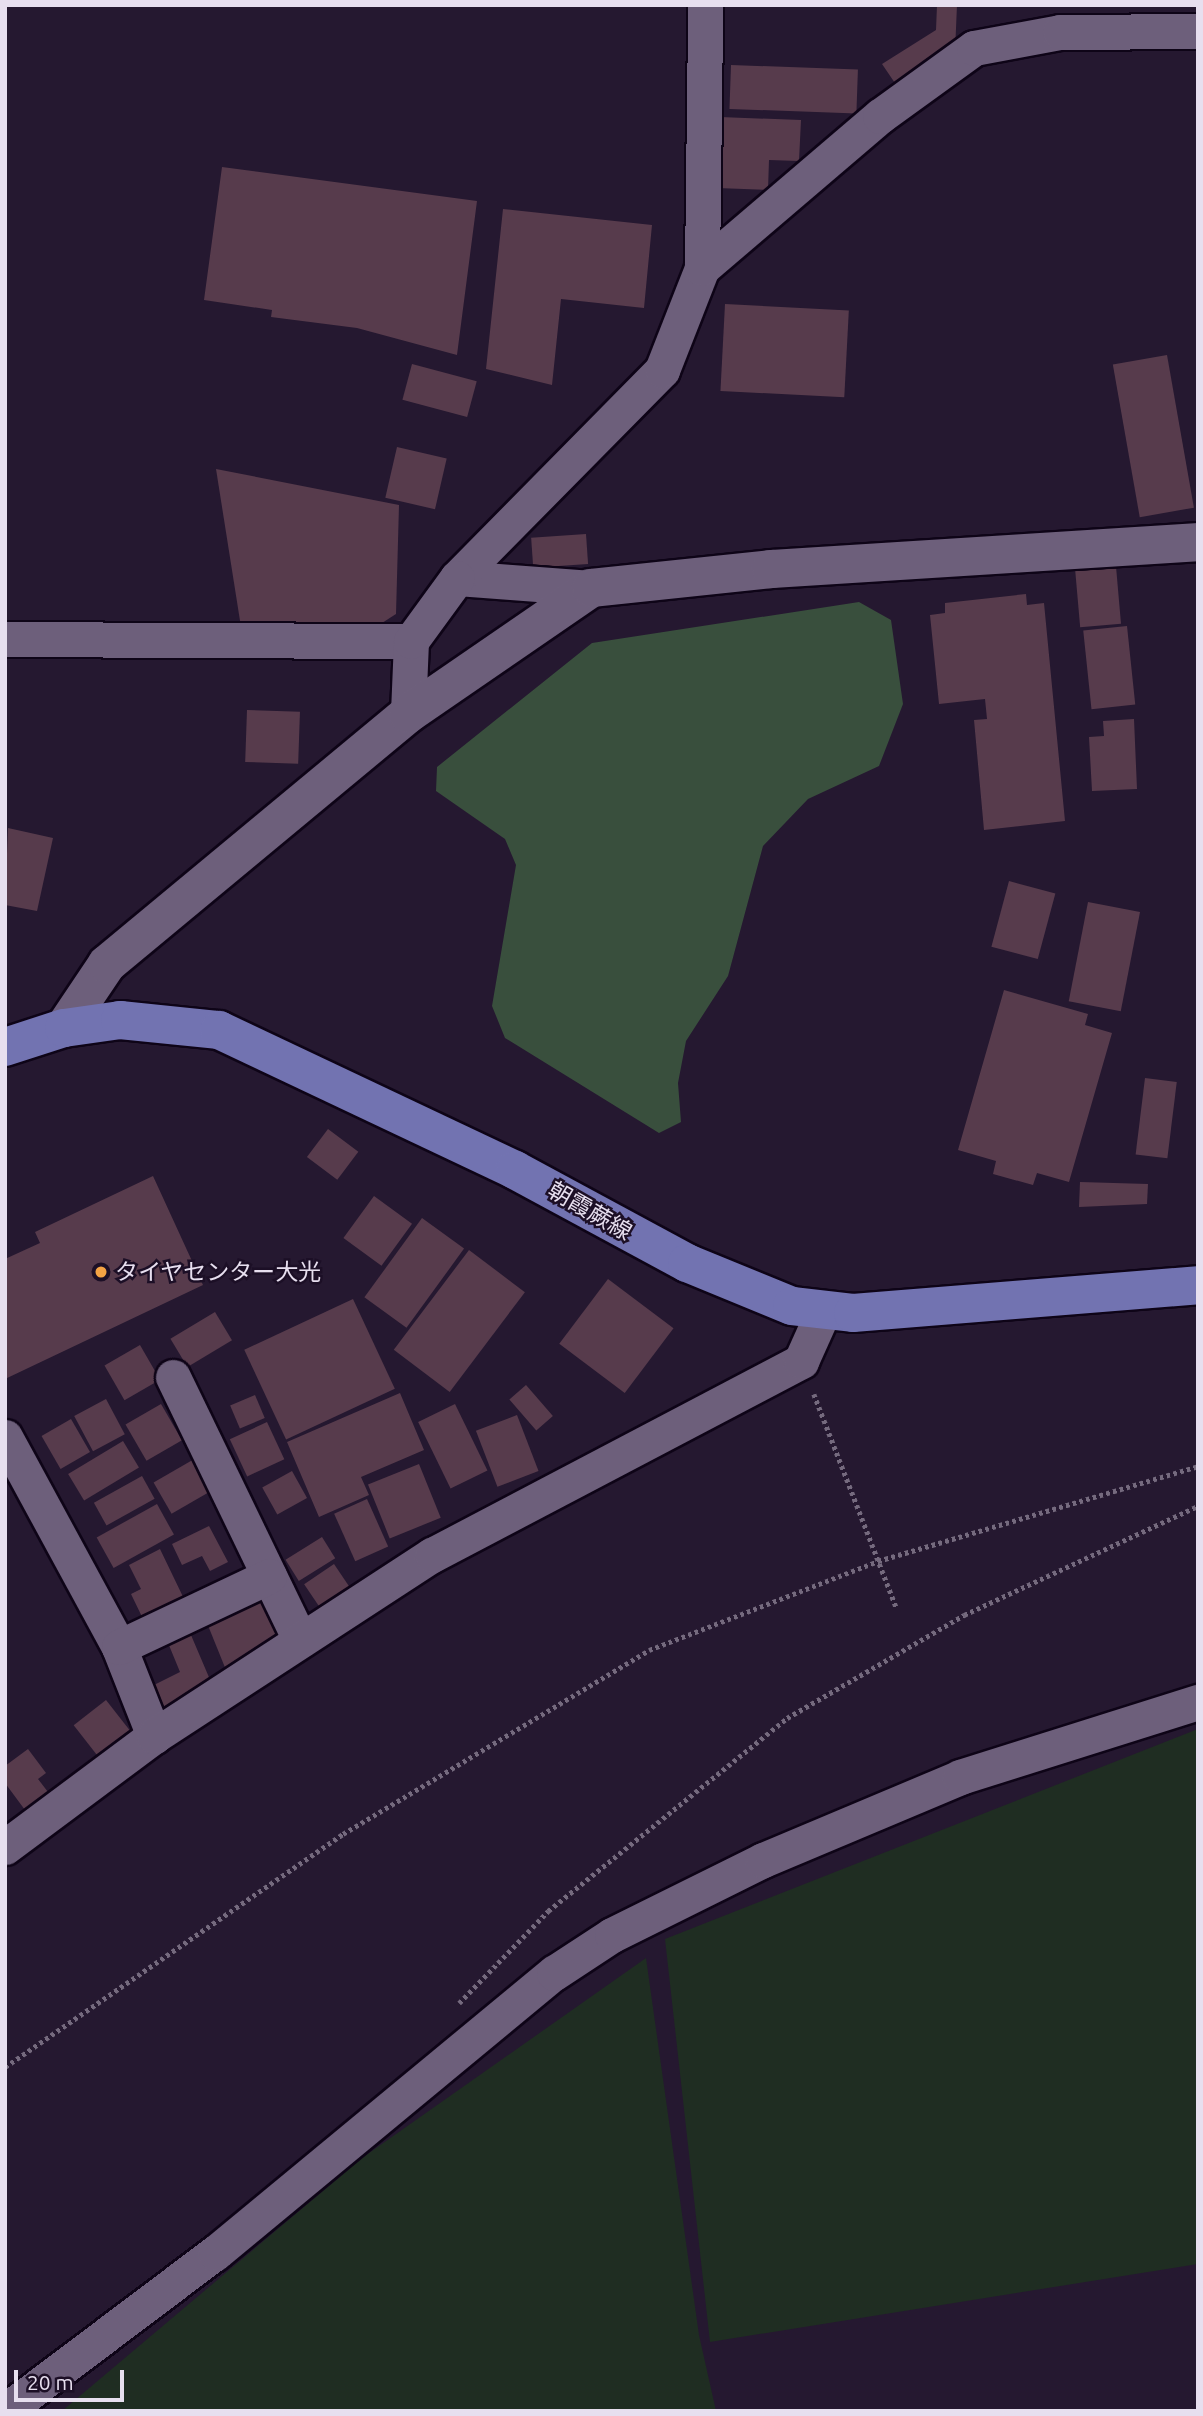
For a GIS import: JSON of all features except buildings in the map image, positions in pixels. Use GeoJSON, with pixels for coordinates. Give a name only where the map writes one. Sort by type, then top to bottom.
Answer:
{"type":"FeatureCollection","features":[{"type":"Feature","properties":{"kind":"main road","name":"朝霞蕨線"},"geometry":{"type":"LineString","coordinates":[[5,1047],[64,1028],[161,1020],[251,1041],[515,1170],[687,1263],[792,1306],[823,1312],[1198,1285]]}},
{"type":"Feature","properties":{"kind":"street"},"geometry":{"type":"LineString","coordinates":[[408,714],[411,641],[457,578],[662,370],[702,268],[705,5]]}},
{"type":"Feature","properties":{"kind":"street"},"geometry":{"type":"LineString","coordinates":[[702,268],[880,116],[974,48],[1060,32],[1198,31]]}},
{"type":"Feature","properties":{"kind":"street"},"geometry":{"type":"LineString","coordinates":[[457,578],[591,588],[771,569],[1198,542]]}},
{"type":"Feature","properties":{"kind":"street"},"geometry":{"type":"LineString","coordinates":[[64,1028],[107,964],[408,714],[591,588]]}},
{"type":"Feature","properties":{"kind":"street"},"geometry":{"type":"LineString","coordinates":[[5,639],[411,641]]}},
{"type":"Feature","properties":{"kind":"street"},"geometry":{"type":"LineString","coordinates":[[5,1847],[154,1735],[432,1555],[801,1361],[823,1312]]}},
{"type":"Feature","properties":{"kind":"street"},"geometry":{"type":"LineString","coordinates":[[173,1377],[300,1640]]}},
{"type":"Feature","properties":{"kind":"street"},"geometry":{"type":"LineString","coordinates":[[5,1437],[119,1647],[154,1735]]}},
{"type":"Feature","properties":{"kind":"street"},"geometry":{"type":"LineString","coordinates":[[119,1647],[269,1576]]}},
{"type":"Feature","properties":{"kind":"street"},"geometry":{"type":"LineString","coordinates":[[5,2410],[215,2253],[554,1973],[612,1935],[763,1860],[948,1782],[1198,1702]]}},
{"type":"Feature","properties":{"kind":"path"},"geometry":{"type":"LineString","coordinates":[[801,1361],[896,1607]]}},
{"type":"Feature","properties":{"kind":"path"},"geometry":{"type":"LineString","coordinates":[[5,2067],[343,1834],[649,1650],[878,1562],[1198,1466]]}},
{"type":"Feature","properties":{"kind":"path"},"geometry":{"type":"LineString","coordinates":[[453,2013],[466,1990],[548,1911],[787,1718],[964,1615],[1198,1507]]}},
{"type":"Feature","properties":{"kind":"green space"},"geometry":{"type":"Polygon","coordinates":[[[859,602],[891,620],[903,704],[879,766],[808,799],[763,846],[728,976],[686,1041],[678,1083],[681,1122],[659,1133],[505,1038],[492,1006],[516,865],[505,839],[436,791],[437,767],[592,643],[859,602]]]}},
{"type":"Feature","properties":{"kind":"green space"},"geometry":{"type":"Polygon","coordinates":[[[1198,1729],[1198,2264],[710,2342],[665,1939],[1198,1729]]]}},
{"type":"Feature","properties":{"kind":"green space"},"geometry":{"type":"Polygon","coordinates":[[[646,1958],[699,2335],[716,2411],[62,2411],[362,2158],[646,1958]]]}},
{"type":"Feature","properties":{"kind":"place","name":"タイヤセンター大光"},"geometry":{"type":"Point","coordinates":[101,1272]}}]}
